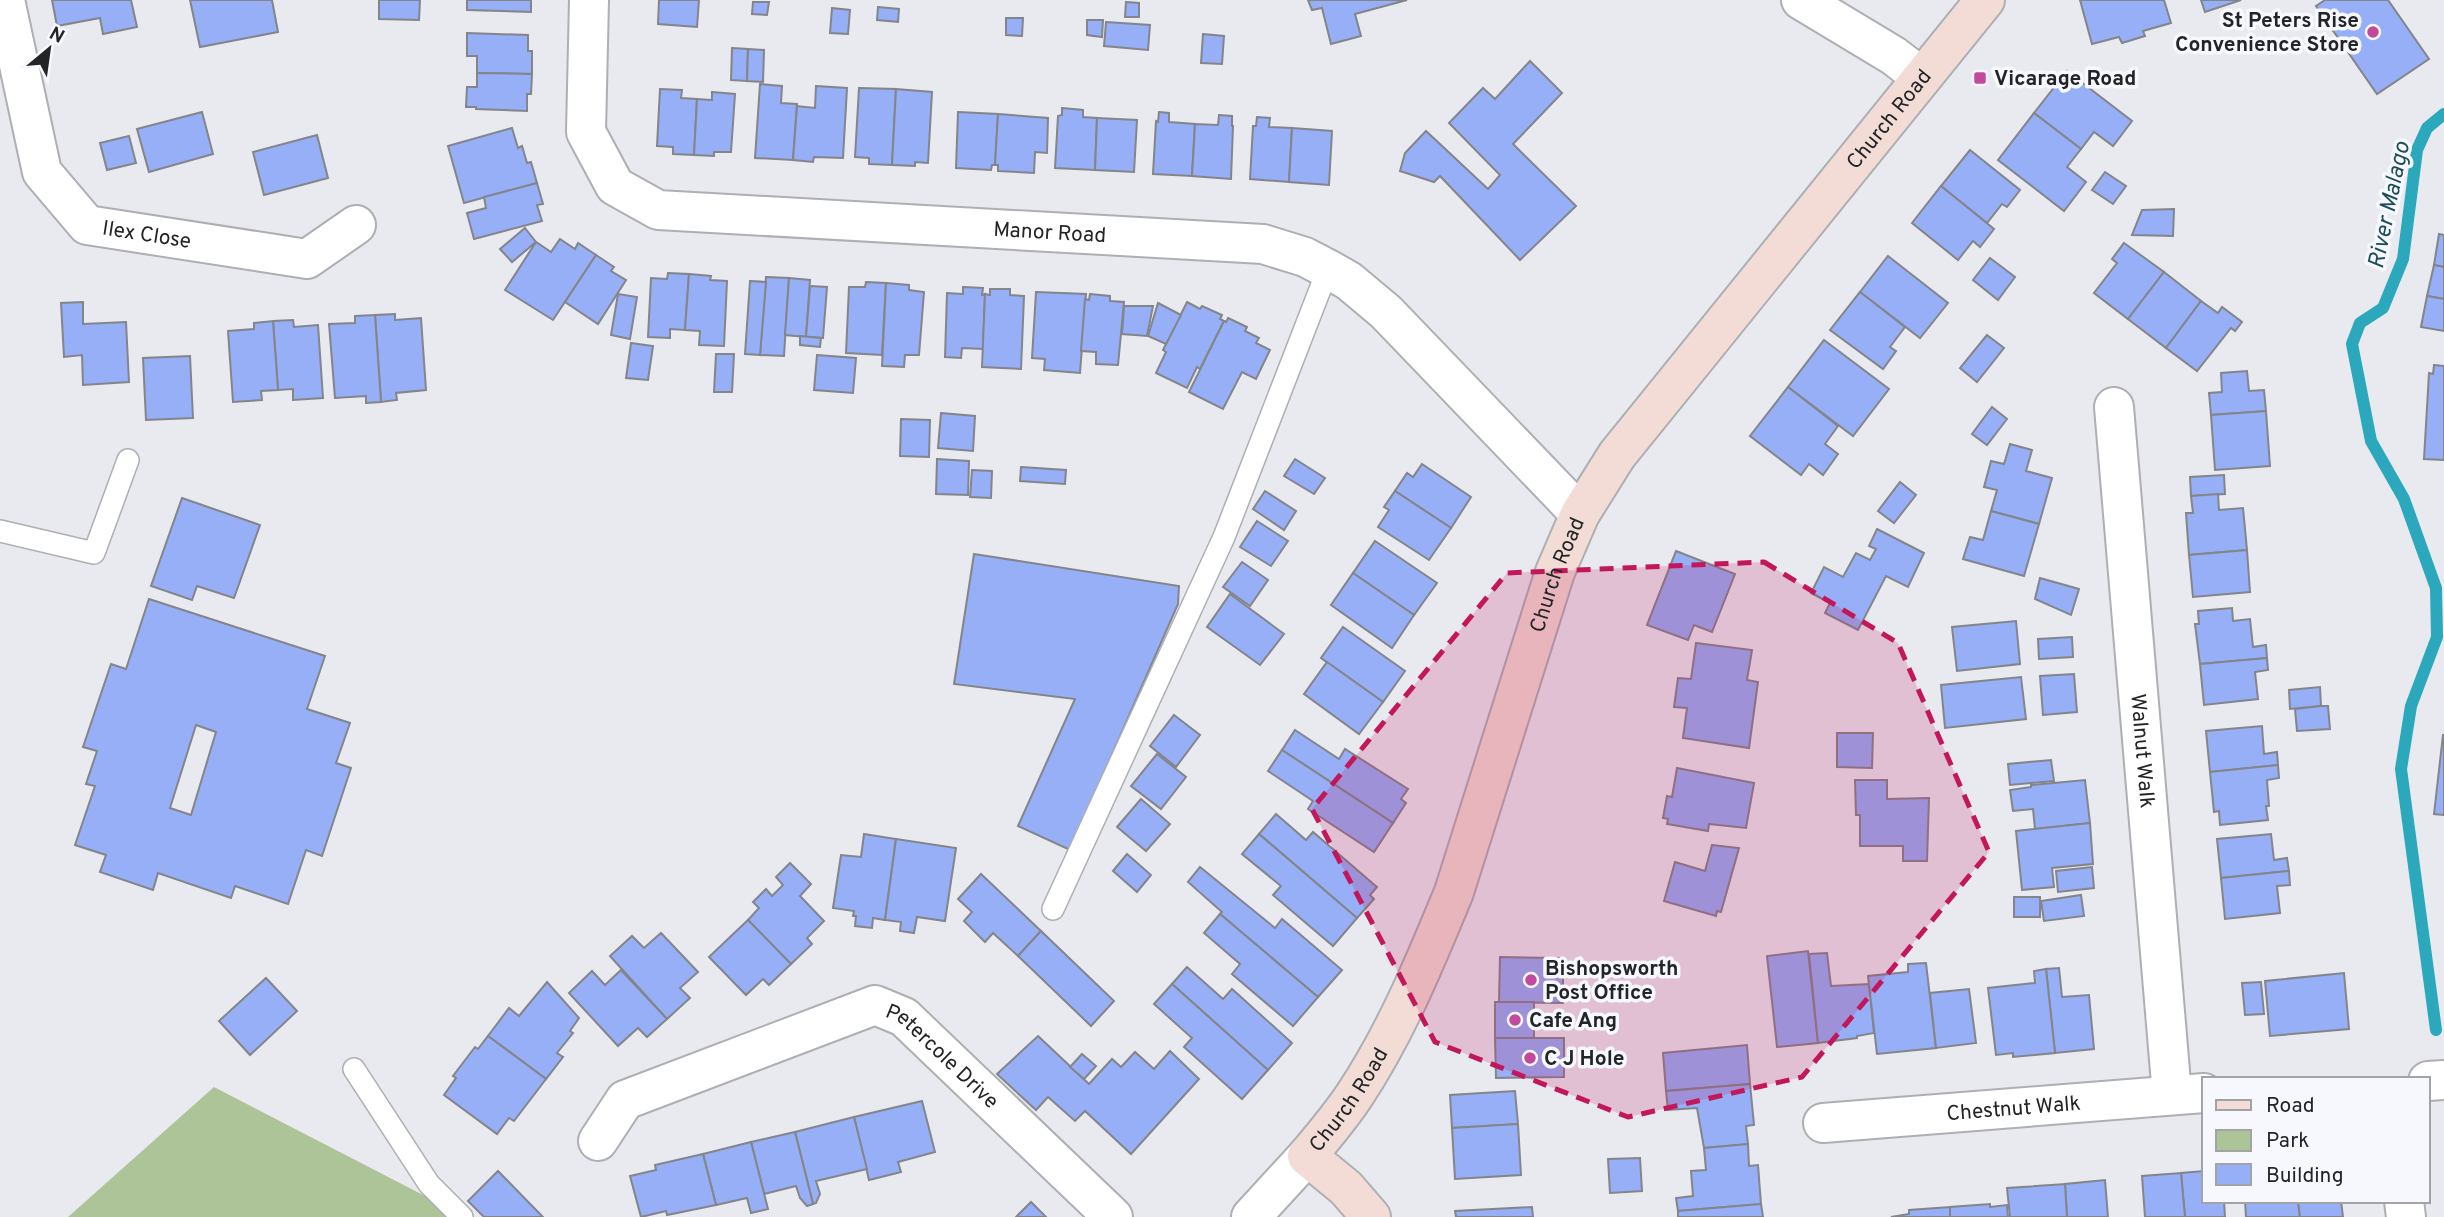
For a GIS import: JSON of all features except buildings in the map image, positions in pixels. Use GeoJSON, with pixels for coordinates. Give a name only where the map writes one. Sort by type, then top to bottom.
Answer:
{"type":"FeatureCollection","features":[{"type":"Feature","properties":{"kind":"street","name":"Ilex Close"},"geometry":{"type":"LineString","coordinates":[[5,0],[42,172],[87,225],[307,259],[356,225]]}},
{"type":"Feature","properties":{"kind":"street","name":"Manor Road"},"geometry":{"type":"LineString","coordinates":[[589,0],[586,132],[615,186],[658,209],[1263,244],[1305,257],[1349,281],[1386,312],[1580,514]]}},
{"type":"Feature","properties":{"kind":"street"},"geometry":{"type":"LineString","coordinates":[[1801,0],[1894,56],[1921,77]]}},
{"type":"Feature","properties":{"kind":"street","name":"Church Road"},"geometry":{"type":"LineString","coordinates":[[1251,1217],[1307,1156],[1352,1099],[1390,1034],[1433,943],[1454,892],[1555,572],[1580,514],[1617,455],[1985,0]]}},
{"type":"Feature","properties":{"kind":"street","name":"Walnut Walk"},"geometry":{"type":"LineString","coordinates":[[2114,407],[2188,1094]]}},
{"type":"Feature","properties":{"kind":"street","name":"Petercole Drive"},"geometry":{"type":"LineString","coordinates":[[597,1141],[625,1100],[875,1004],[904,1017],[1113,1217]]}},
{"type":"Feature","properties":{"kind":"street","name":"Chestnut Walk"},"geometry":{"type":"LineString","coordinates":[[1824,1123],[2188,1094]]}},
{"type":"Feature","properties":{"kind":"street"},"geometry":{"type":"LineString","coordinates":[[1307,1156],[1346,1188],[1371,1217]]}},
{"type":"Feature","properties":{"kind":"lane"},"geometry":{"type":"LineString","coordinates":[[1053,909],[1224,537],[1328,270]]}},
{"type":"Feature","properties":{"kind":"lane"},"geometry":{"type":"LineString","coordinates":[[0,531],[94,553],[128,460]]}},
{"type":"Feature","properties":{"kind":"lane"},"geometry":{"type":"LineString","coordinates":[[354,1069],[429,1184],[462,1217]]}},
{"type":"Feature","properties":{"kind":"highlighted area"},"geometry":{"type":"Polygon","coordinates":[[[1764,562],[1898,643],[1989,852],[1802,1077],[1628,1117],[1435,1042],[1312,809],[1507,573],[1764,562]]]}},
{"type":"Feature","properties":{"kind":"green space"},"geometry":{"type":"Polygon","coordinates":[[[214,1087],[425,1196],[446,1217],[68,1217],[214,1087]]]}},
{"type":"Feature","properties":{"kind":"waterway","name":"River Malago"},"geometry":{"type":"LineString","coordinates":[[2436,1030],[2401,769],[2411,706],[2437,637],[2436,588],[2404,499],[2371,441],[2352,344],[2360,323],[2383,308],[2403,259],[2417,150],[2427,128],[2444,114]]}},
{"type":"Feature","properties":{"kind":"place","name":"St Peters Rise Convenience Store"},"geometry":{"type":"Point","coordinates":[2373,32]}},
{"type":"Feature","properties":{"kind":"place","name":"Vicarage Road"},"geometry":{"type":"Point","coordinates":[1980,78]}},
{"type":"Feature","properties":{"kind":"place","name":"Bishopsworth Post Office"},"geometry":{"type":"Point","coordinates":[1531,980]}},
{"type":"Feature","properties":{"kind":"place","name":"Cafe Ang"},"geometry":{"type":"Point","coordinates":[1515,1020]}},
{"type":"Feature","properties":{"kind":"place","name":"C J Hole"},"geometry":{"type":"Point","coordinates":[1530,1058]}}]}
